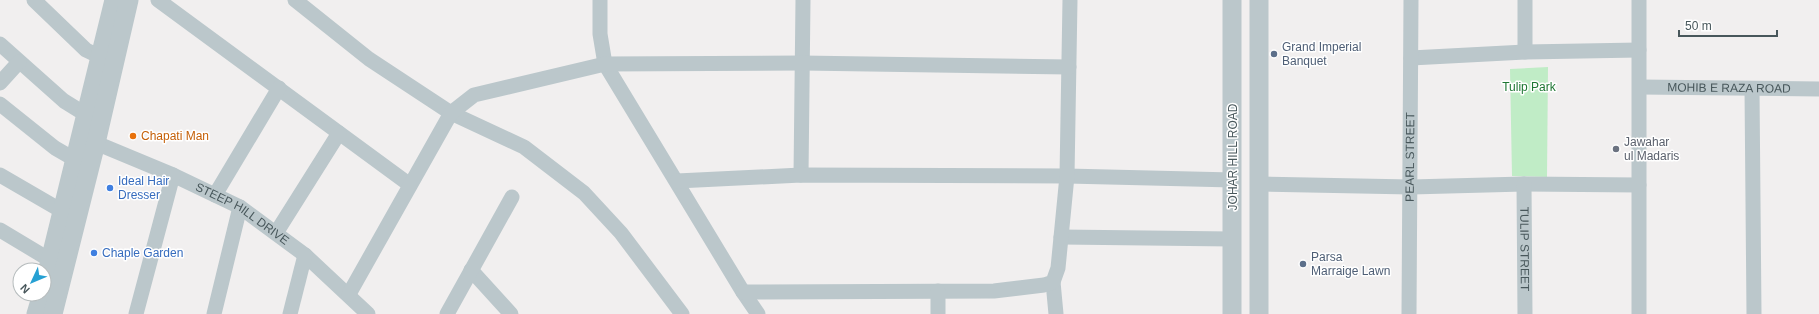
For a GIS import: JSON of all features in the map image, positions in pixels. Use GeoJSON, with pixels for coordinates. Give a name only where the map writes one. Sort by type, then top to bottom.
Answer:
{"type":"FeatureCollection","features":[{"type":"Feature","properties":{"kind":"street"},"geometry":{"type":"LineString","coordinates":[[34,0],[86,50],[106,60]]}},
{"type":"Feature","properties":{"kind":"street"},"geometry":{"type":"LineString","coordinates":[[53,314],[96,143],[114,0]]}},
{"type":"Feature","properties":{"kind":"street"},"geometry":{"type":"LineString","coordinates":[[0,230],[50,260],[85,114],[129,0]]}},
{"type":"Feature","properties":{"kind":"street"},"geometry":{"type":"LineString","coordinates":[[158,0],[410,185]]}},
{"type":"Feature","properties":{"kind":"street"},"geometry":{"type":"LineString","coordinates":[[295,0],[369,59],[451,112],[524,147],[584,194],[621,233],[682,314]]}},
{"type":"Feature","properties":{"kind":"street"},"geometry":{"type":"LineString","coordinates":[[600,0],[600,34],[605,64],[743,292],[758,314]]}},
{"type":"Feature","properties":{"kind":"street"},"geometry":{"type":"LineString","coordinates":[[801,175],[803,0]]}},
{"type":"Feature","properties":{"kind":"street"},"geometry":{"type":"LineString","coordinates":[[1056,314],[1053,282],[1058,268],[1067,176],[1070,0]]}},
{"type":"Feature","properties":{"kind":"street","name":"JOHAR HILL ROAD"},"geometry":{"type":"LineString","coordinates":[[1232,0],[1232,314]]}},
{"type":"Feature","properties":{"kind":"street"},"geometry":{"type":"LineString","coordinates":[[1258,314],[1259,0]]}},
{"type":"Feature","properties":{"kind":"street","name":"PEARL STREET"},"geometry":{"type":"LineString","coordinates":[[1409,314],[1411,0]]}},
{"type":"Feature","properties":{"kind":"street"},"geometry":{"type":"LineString","coordinates":[[1525,0],[1525,52]]}},
{"type":"Feature","properties":{"kind":"street"},"geometry":{"type":"LineString","coordinates":[[1639,0],[1639,314]]}},
{"type":"Feature","properties":{"kind":"street"},"geometry":{"type":"LineString","coordinates":[[0,44],[64,101],[85,114]]}},
{"type":"Feature","properties":{"kind":"street"},"geometry":{"type":"LineString","coordinates":[[1411,58],[1525,52],[1639,50]]}},
{"type":"Feature","properties":{"kind":"street"},"geometry":{"type":"LineString","coordinates":[[0,83],[19,62]]}},
{"type":"Feature","properties":{"kind":"street"},"geometry":{"type":"LineString","coordinates":[[349,294],[451,112],[474,96],[605,64],[802,63],[1069,67]]}},
{"type":"Feature","properties":{"kind":"street","name":"MOHIB E RAZA ROAD"},"geometry":{"type":"LineString","coordinates":[[1640,87],[1819,90]]}},
{"type":"Feature","properties":{"kind":"street"},"geometry":{"type":"LineString","coordinates":[[214,194],[279,88]]}},
{"type":"Feature","properties":{"kind":"street"},"geometry":{"type":"LineString","coordinates":[[1752,89],[1754,314]]}},
{"type":"Feature","properties":{"kind":"street"},"geometry":{"type":"LineString","coordinates":[[0,104],[55,148],[74,159]]}},
{"type":"Feature","properties":{"kind":"street"},"geometry":{"type":"LineString","coordinates":[[276,233],[339,133]]}},
{"type":"Feature","properties":{"kind":"street","name":"STEEP HILL DRIVE"},"geometry":{"type":"LineString","coordinates":[[96,143],[174,174],[240,207],[305,255],[349,294],[364,312]]}},
{"type":"Feature","properties":{"kind":"street"},"geometry":{"type":"LineString","coordinates":[[136,314],[174,174]]}},
{"type":"Feature","properties":{"kind":"street"},"geometry":{"type":"LineString","coordinates":[[677,182],[801,175],[1067,176],[1233,180]]}},
{"type":"Feature","properties":{"kind":"street"},"geometry":{"type":"LineString","coordinates":[[0,176],[62,211]]}},
{"type":"Feature","properties":{"kind":"street"},"geometry":{"type":"LineString","coordinates":[[1259,184],[1411,187],[1524,184],[1639,185]]}},
{"type":"Feature","properties":{"kind":"street","name":"TULIP STREET"},"geometry":{"type":"LineString","coordinates":[[1524,184],[1525,314]]}},
{"type":"Feature","properties":{"kind":"street"},"geometry":{"type":"LineString","coordinates":[[447,314],[512,197]]}},
{"type":"Feature","properties":{"kind":"street"},"geometry":{"type":"LineString","coordinates":[[214,314],[240,207]]}},
{"type":"Feature","properties":{"kind":"street"},"geometry":{"type":"LineString","coordinates":[[1061,237],[1232,239]]}},
{"type":"Feature","properties":{"kind":"street"},"geometry":{"type":"LineString","coordinates":[[290,314],[305,255]]}},
{"type":"Feature","properties":{"kind":"street"},"geometry":{"type":"LineString","coordinates":[[471,270],[511,314]]}},
{"type":"Feature","properties":{"kind":"street"},"geometry":{"type":"LineString","coordinates":[[743,292],[994,291],[1044,285],[1053,282]]}},
{"type":"Feature","properties":{"kind":"street"},"geometry":{"type":"LineString","coordinates":[[938,291],[938,314]]}},
{"type":"Feature","properties":{"kind":"street"},"geometry":{"type":"LineString","coordinates":[[36,314],[40,302]]}},
{"type":"Feature","properties":{"kind":"green space","name":"Tulip Park"},"geometry":{"type":"Polygon","coordinates":[[[1548,67],[1547,177],[1512,176],[1510,69],[1548,67]]]}},
{"type":"Feature","properties":{"kind":"place","name":"Grand Imperial Banquet"},"geometry":{"type":"Point","coordinates":[1274,54]}},
{"type":"Feature","properties":{"kind":"place","name":"Chapati Man"},"geometry":{"type":"Point","coordinates":[133,136]}},
{"type":"Feature","properties":{"kind":"place","name":"Jawahar ul Madaris"},"geometry":{"type":"Point","coordinates":[1616,149]}},
{"type":"Feature","properties":{"kind":"place","name":"Ideal Hair Dresser"},"geometry":{"type":"Point","coordinates":[110,188]}},
{"type":"Feature","properties":{"kind":"place","name":"Chaple Garden"},"geometry":{"type":"Point","coordinates":[94,253]}},
{"type":"Feature","properties":{"kind":"place","name":"Parsa Marraige Lawn"},"geometry":{"type":"Point","coordinates":[1303,264]}}]}
